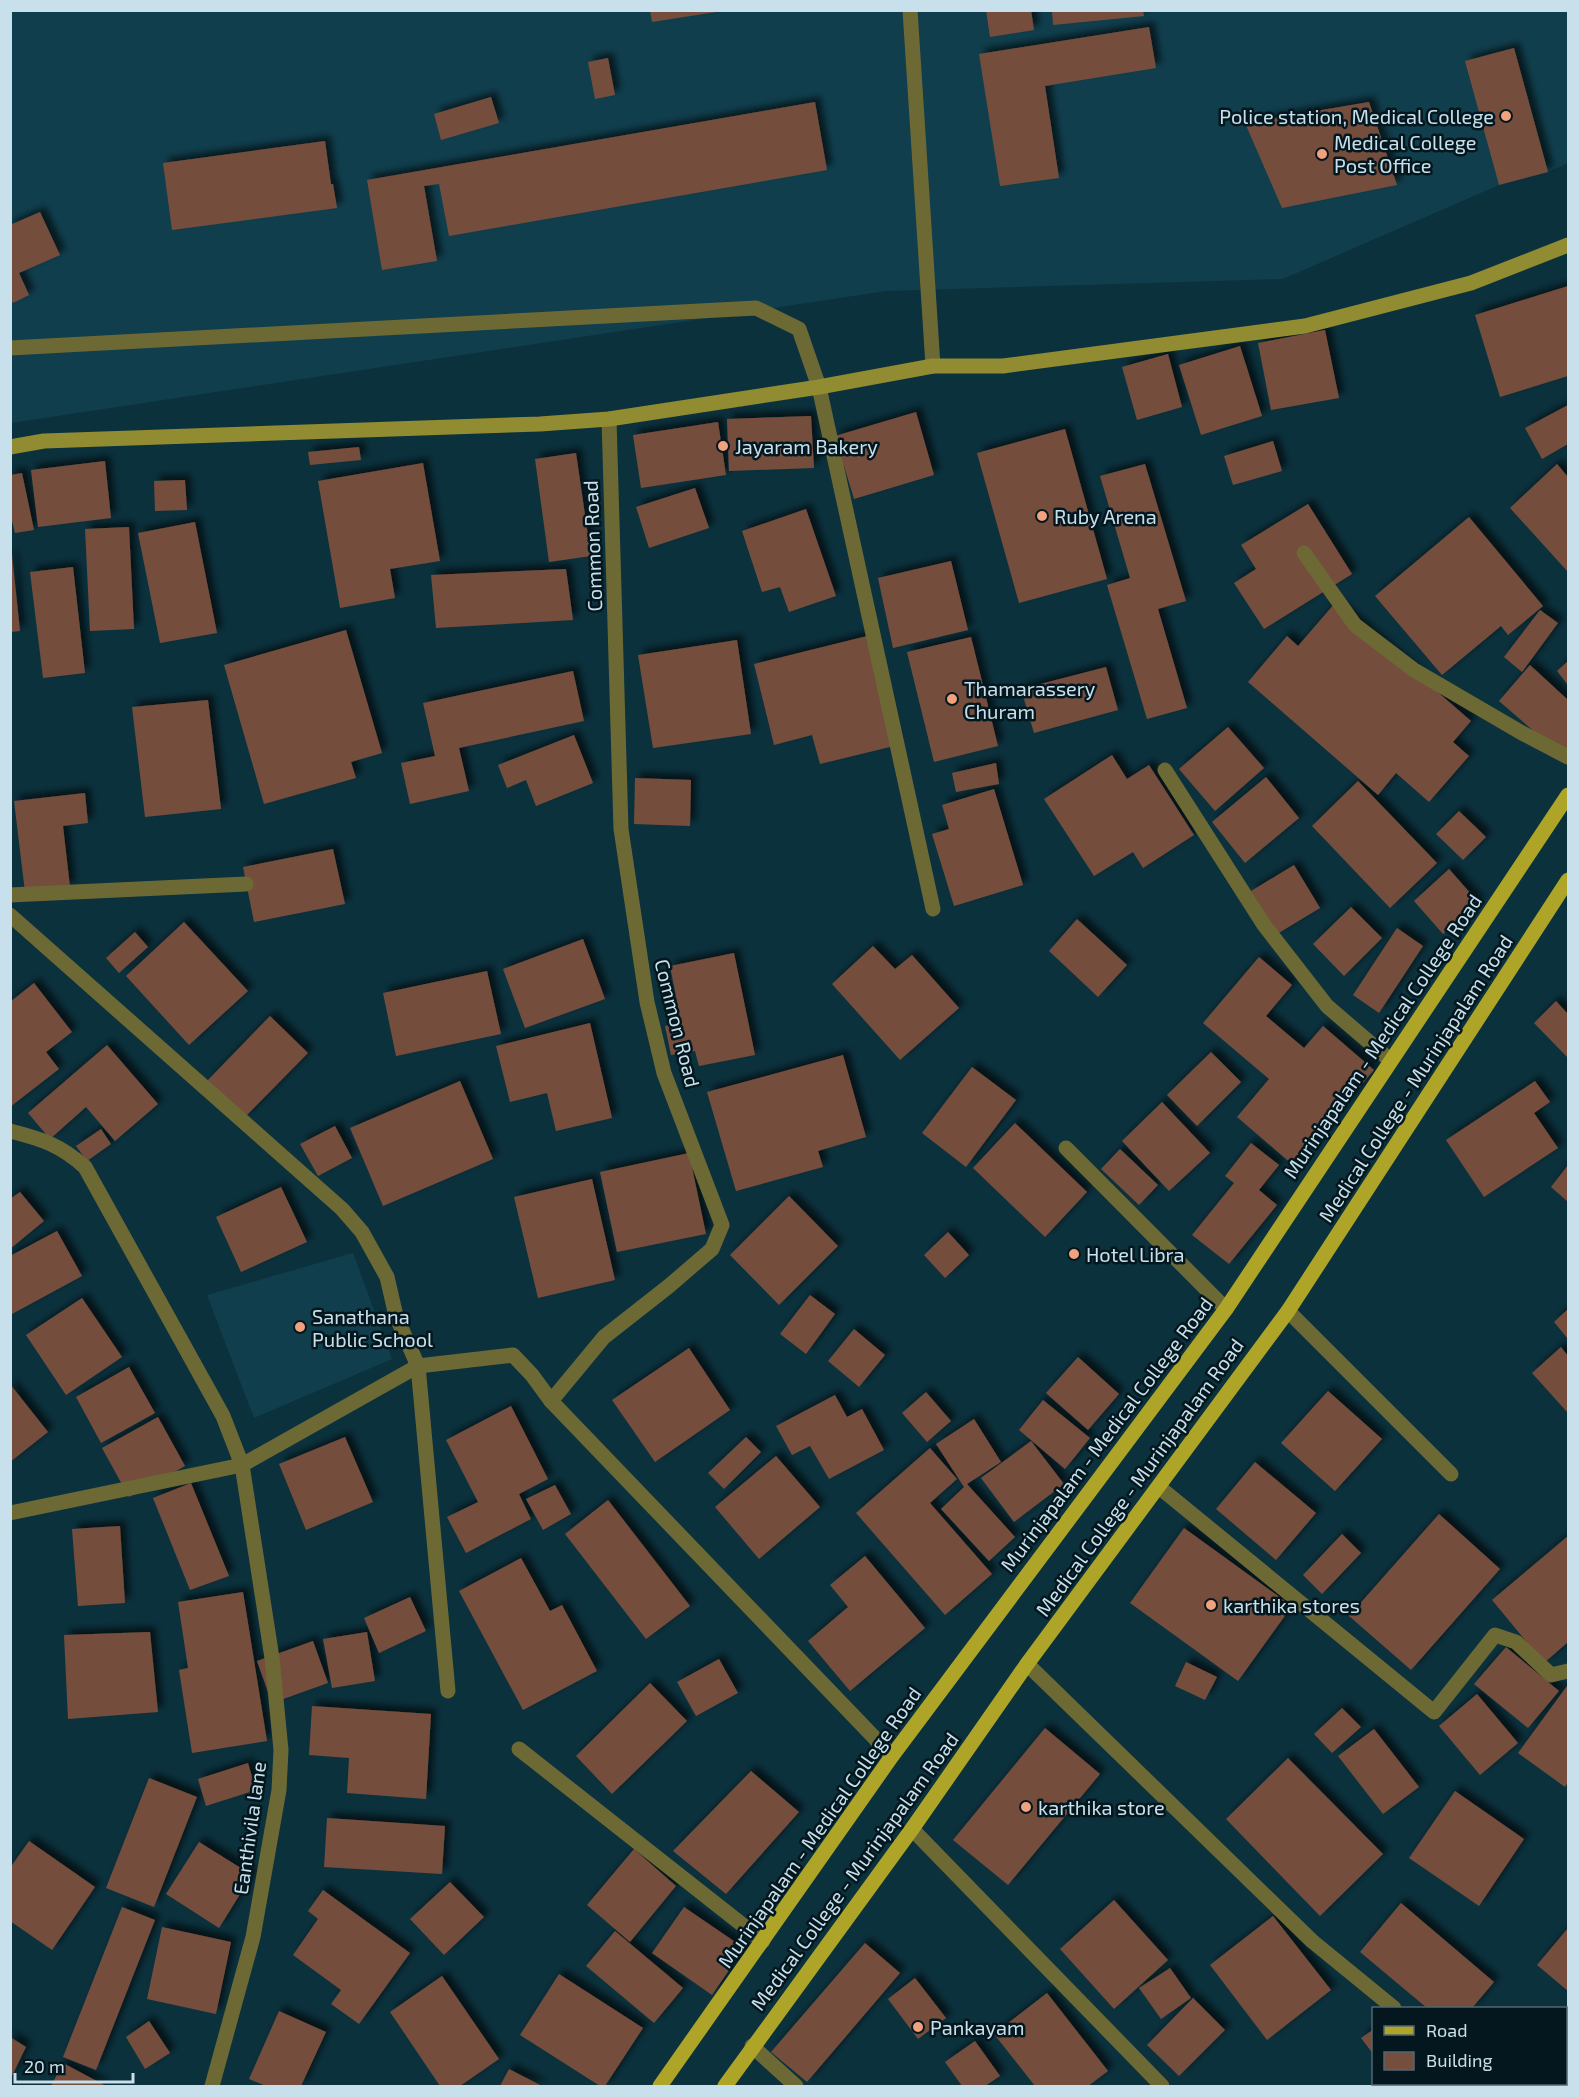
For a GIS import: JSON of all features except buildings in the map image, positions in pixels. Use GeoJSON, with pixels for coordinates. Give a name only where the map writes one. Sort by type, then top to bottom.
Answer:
{"type":"FeatureCollection","features":[{"type":"Feature","properties":{"kind":"main road"},"geometry":{"type":"LineString","coordinates":[[10,447],[44,441],[609,419],[819,387],[933,366],[1003,366],[1305,326],[1471,282],[1569,245]]}},
{"type":"Feature","properties":{"kind":"main road","name":"Murinjapalam - Medical College Road"},"geometry":{"type":"LineString","coordinates":[[660,2086],[892,1756],[1226,1309],[1569,795]]}},
{"type":"Feature","properties":{"kind":"main road","name":"Medical College - Murinjapalam Road"},"geometry":{"type":"LineString","coordinates":[[724,2086],[912,1829],[1028,1664],[1288,1311],[1569,880]]}},
{"type":"Feature","properties":{"kind":"street"},"geometry":{"type":"LineString","coordinates":[[910,10],[933,366]]}},
{"type":"Feature","properties":{"kind":"street"},"geometry":{"type":"LineString","coordinates":[[10,348],[756,308],[799,328],[819,387],[933,909]]}},
{"type":"Feature","properties":{"kind":"street","name":"Common Road"},"geometry":{"type":"LineString","coordinates":[[551,1401],[604,1337],[712,1249],[722,1225],[664,1072],[647,1002],[623,840],[609,419]]}},
{"type":"Feature","properties":{"kind":"street"},"geometry":{"type":"LineString","coordinates":[[1305,553],[1355,626],[1414,670],[1522,733],[1569,757]]}},
{"type":"Feature","properties":{"kind":"street"},"geometry":{"type":"LineString","coordinates":[[1165,770],[1264,925],[1327,1006],[1390,1060]]}},
{"type":"Feature","properties":{"kind":"street"},"geometry":{"type":"LineString","coordinates":[[10,895],[246,884]]}},
{"type":"Feature","properties":{"kind":"street"},"geometry":{"type":"LineString","coordinates":[[10,915],[342,1209],[362,1232],[387,1277],[396,1316],[418,1366],[448,1690]]}},
{"type":"Feature","properties":{"kind":"street","name":"Eanthivila lane"},"geometry":{"type":"LineString","coordinates":[[10,1131],[45,1140],[70,1154],[85,1167],[223,1416],[242,1465],[272,1658],[281,1750],[279,1790],[253,1938],[212,2086]]}},
{"type":"Feature","properties":{"kind":"street"},"geometry":{"type":"LineString","coordinates":[[1066,1148],[1226,1309]]}},
{"type":"Feature","properties":{"kind":"street"},"geometry":{"type":"LineString","coordinates":[[1288,1311],[1451,1474]]}},
{"type":"Feature","properties":{"kind":"street"},"geometry":{"type":"LineString","coordinates":[[10,1513],[242,1465],[418,1366],[513,1355],[532,1375],[551,1401],[892,1756]]}},
{"type":"Feature","properties":{"kind":"street"},"geometry":{"type":"LineString","coordinates":[[1159,1487],[1434,1712],[1495,1635],[1516,1642],[1551,1676],[1569,1671]]}},
{"type":"Feature","properties":{"kind":"street"},"geometry":{"type":"LineString","coordinates":[[1028,1664],[1312,1941],[1393,2007]]}},
{"type":"Feature","properties":{"kind":"street"},"geometry":{"type":"LineString","coordinates":[[519,1749],[763,1941]]}},
{"type":"Feature","properties":{"kind":"street"},"geometry":{"type":"LineString","coordinates":[[912,1829],[1162,2086]]}},
{"type":"Feature","properties":{"kind":"street"},"geometry":{"type":"LineString","coordinates":[[752,2046],[796,2086]]}},
{"type":"Feature","properties":{"kind":"shaded area"},"geometry":{"type":"Polygon","coordinates":[[[11,11],[1568,11],[1568,163],[1548,172],[1499,185],[1283,279],[886,291],[11,423],[11,11]]]}},
{"type":"Feature","properties":{"kind":"shaded area","name":"Sanathana Public School"},"geometry":{"type":"Polygon","coordinates":[[[353,1253],[392,1359],[254,1418],[207,1295],[353,1253]]]}},
{"type":"Feature","properties":{"kind":"place","name":"Police station, Medical College"},"geometry":{"type":"Point","coordinates":[1506,116]}},
{"type":"Feature","properties":{"kind":"place","name":"Medical College Post Office"},"geometry":{"type":"Point","coordinates":[1322,154]}},
{"type":"Feature","properties":{"kind":"place","name":"Jayaram Bakery"},"geometry":{"type":"Point","coordinates":[723,446]}},
{"type":"Feature","properties":{"kind":"place","name":"Ruby Arena"},"geometry":{"type":"Point","coordinates":[1042,516]}},
{"type":"Feature","properties":{"kind":"place","name":"Thamarassery Churam"},"geometry":{"type":"Point","coordinates":[952,699]}},
{"type":"Feature","properties":{"kind":"place","name":"Hotel Libra"},"geometry":{"type":"Point","coordinates":[1074,1254]}},
{"type":"Feature","properties":{"kind":"place","name":"Sanathana Public School"},"geometry":{"type":"Point","coordinates":[300,1327]}},
{"type":"Feature","properties":{"kind":"place","name":"karthika stores"},"geometry":{"type":"Point","coordinates":[1211,1605]}},
{"type":"Feature","properties":{"kind":"place","name":"karthika store"},"geometry":{"type":"Point","coordinates":[1026,1807]}},
{"type":"Feature","properties":{"kind":"place","name":"Pankayam"},"geometry":{"type":"Point","coordinates":[918,2027]}}]}
